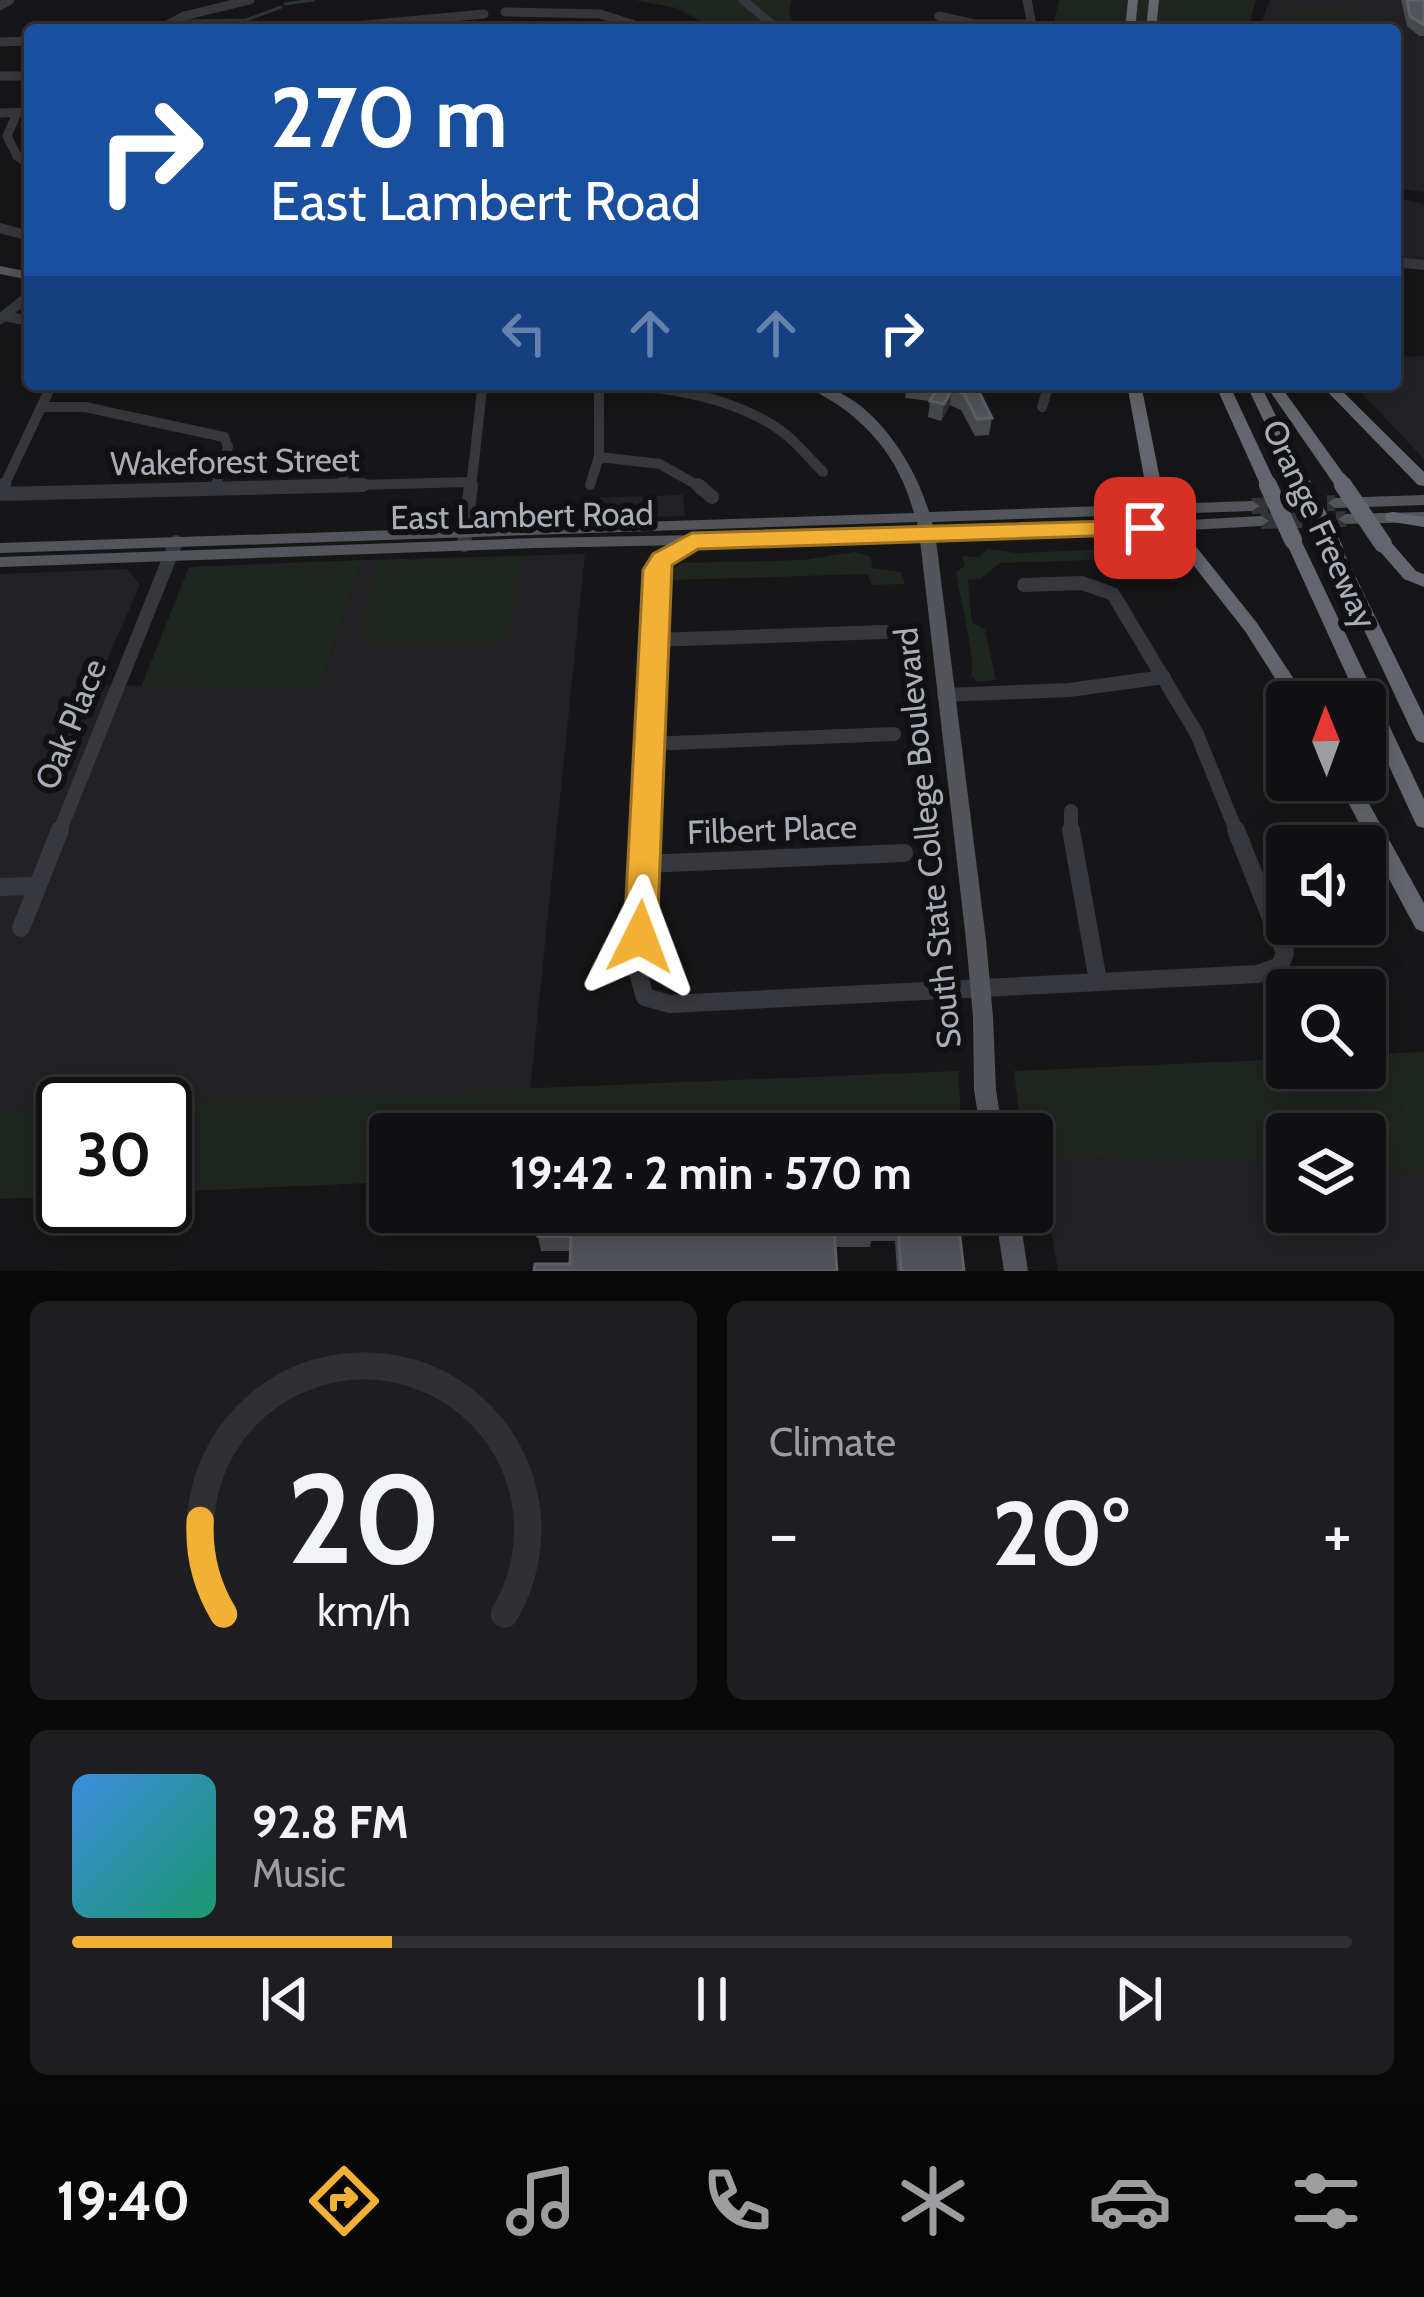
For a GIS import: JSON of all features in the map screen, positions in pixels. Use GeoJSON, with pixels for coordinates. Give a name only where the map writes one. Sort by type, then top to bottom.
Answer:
{"type":"FeatureCollection","features":[{"type":"Feature","properties":{"kind":"highway"},"geometry":{"type":"LineString","coordinates":[[1135,390],[1158,510],[1251,627],[1286,681]]}},
{"type":"Feature","properties":{"kind":"highway","name":"Orange Freeway"},"geometry":{"type":"LineString","coordinates":[[1225,390],[1424,820]]}},
{"type":"Feature","properties":{"kind":"highway","name":"Orange Freeway"},"geometry":{"type":"LineString","coordinates":[[1256,390],[1424,736]]}},
{"type":"Feature","properties":{"kind":"highway"},"geometry":{"type":"LineString","coordinates":[[1276,390],[1383,544],[1410,575],[1424,581]]}},
{"type":"Feature","properties":{"kind":"highway"},"geometry":{"type":"LineString","coordinates":[[1333,390],[1424,482]]}},
{"type":"Feature","properties":{"kind":"highway"},"geometry":{"type":"LineString","coordinates":[[1393,518],[1424,519]]}},
{"type":"Feature","properties":{"kind":"highway"},"geometry":{"type":"LineString","coordinates":[[1357,801],[1424,923]]}},
{"type":"Feature","properties":{"kind":"main road","name":"South State College Boulevard"},"geometry":{"type":"LineString","coordinates":[[827,390],[888,442],[912,485],[923,527],[980,986],[988,1113]]}},
{"type":"Feature","properties":{"kind":"main road"},"geometry":{"type":"LineString","coordinates":[[1335,502],[1424,500]]}},
{"type":"Feature","properties":{"kind":"main road","name":"East Lambert Road"},"geometry":{"type":"LineString","coordinates":[[465,538],[692,541],[1252,506]]}},
{"type":"Feature","properties":{"kind":"main road"},"geometry":{"type":"LineString","coordinates":[[1346,519],[1393,518]]}},
{"type":"Feature","properties":{"kind":"main road","name":"East Lambert Road"},"geometry":{"type":"LineString","coordinates":[[0,562],[174,549],[465,538],[923,527],[1168,527],[1261,521]]}},
{"type":"Feature","properties":{"kind":"main road","name":"East Lambert Road"},"geometry":{"type":"LineString","coordinates":[[0,548],[174,549]]}},
{"type":"Feature","properties":{"kind":"main road"},"geometry":{"type":"LineString","coordinates":[[1010,1233],[1016,1271]]}},
{"type":"Feature","properties":{"kind":"street"},"geometry":{"type":"LineString","coordinates":[[0,6],[10,0]]}},
{"type":"Feature","properties":{"kind":"street"},"geometry":{"type":"LineString","coordinates":[[169,24],[250,0]]}},
{"type":"Feature","properties":{"kind":"street"},"geometry":{"type":"LineString","coordinates":[[743,0],[771,24]]}},
{"type":"Feature","properties":{"kind":"street"},"geometry":{"type":"LineString","coordinates":[[506,12],[600,14],[631,24]]}},
{"type":"Feature","properties":{"kind":"street"},"geometry":{"type":"LineString","coordinates":[[379,24],[484,14]]}},
{"type":"Feature","properties":{"kind":"street"},"geometry":{"type":"LineString","coordinates":[[939,16],[974,24]]}},
{"type":"Feature","properties":{"kind":"street"},"geometry":{"type":"LineString","coordinates":[[17,112],[7,136],[24,161]]}},
{"type":"Feature","properties":{"kind":"street"},"geometry":{"type":"LineString","coordinates":[[0,113],[24,112]]}},
{"type":"Feature","properties":{"kind":"street"},"geometry":{"type":"LineString","coordinates":[[0,494],[49,390]]}},
{"type":"Feature","properties":{"kind":"street"},"geometry":{"type":"LineString","coordinates":[[465,538],[482,390]]}},
{"type":"Feature","properties":{"kind":"street"},"geometry":{"type":"LineString","coordinates":[[590,485],[598,457],[598,390]]}},
{"type":"Feature","properties":{"kind":"street"},"geometry":{"type":"LineString","coordinates":[[672,390],[737,406],[793,438],[823,472]]}},
{"type":"Feature","properties":{"kind":"street"},"geometry":{"type":"LineString","coordinates":[[1042,407],[1047,390]]}},
{"type":"Feature","properties":{"kind":"street"},"geometry":{"type":"LineString","coordinates":[[41,407],[85,407],[224,437],[228,447],[215,489]]}},
{"type":"Feature","properties":{"kind":"street"},"geometry":{"type":"LineString","coordinates":[[343,486],[344,455]]}},
{"type":"Feature","properties":{"kind":"street"},"geometry":{"type":"LineString","coordinates":[[598,457],[632,456],[672,464],[712,496]]}},
{"type":"Feature","properties":{"kind":"street","name":"Wakeforest Street"},"geometry":{"type":"LineString","coordinates":[[0,494],[470,482]]}},
{"type":"Feature","properties":{"kind":"street"},"geometry":{"type":"LineString","coordinates":[[692,541],[662,560],[656,570],[638,973],[645,997],[670,1004],[1258,974],[1280,966],[1285,953],[1197,734],[1113,594],[1102,586],[1024,585]]}},
{"type":"Feature","properties":{"kind":"street","name":"Oak Place"},"geometry":{"type":"LineString","coordinates":[[21,928],[174,549]]}},
{"type":"Feature","properties":{"kind":"street"},"geometry":{"type":"LineString","coordinates":[[653,640],[885,632]]}},
{"type":"Feature","properties":{"kind":"street"},"geometry":{"type":"LineString","coordinates":[[944,694],[1069,690],[1164,677]]}},
{"type":"Feature","properties":{"kind":"street"},"geometry":{"type":"LineString","coordinates":[[648,744],[894,734]]}},
{"type":"Feature","properties":{"kind":"street"},"geometry":{"type":"LineString","coordinates":[[1071,811],[1071,839],[1098,981]]}},
{"type":"Feature","properties":{"kind":"street","name":"Filbert Place"},"geometry":{"type":"LineString","coordinates":[[644,864],[904,853]]}},
{"type":"Feature","properties":{"kind":"street"},"geometry":{"type":"LineString","coordinates":[[0,887],[37,886]]}},
{"type":"Feature","properties":{"kind":"shaded area"},"geometry":{"type":"Polygon","coordinates":[[[635,0],[791,0],[789,13],[794,24],[706,24],[676,8],[635,0]]]}},
{"type":"Feature","properties":{"kind":"shaded area"},"geometry":{"type":"Polygon","coordinates":[[[1059,0],[1256,0],[1250,24],[1053,24],[1059,0]]]}},
{"type":"Feature","properties":{"kind":"shaded area"},"geometry":{"type":"Polygon","coordinates":[[[1270,0],[1424,0],[1424,192],[1401,189],[1401,24],[1260,24],[1270,0]]]}},
{"type":"Feature","properties":{"kind":"shaded area"},"geometry":{"type":"Polygon","coordinates":[[[1289,10],[1382,18],[1384,24],[1287,24],[1289,10]]]}},
{"type":"Feature","properties":{"kind":"shaded area"},"geometry":{"type":"Polygon","coordinates":[[[1401,198],[1424,204],[1424,269],[1401,268],[1401,198]]]}},
{"type":"Feature","properties":{"kind":"shaded area"},"geometry":{"type":"Polygon","coordinates":[[[1424,356],[1424,459],[1359,390],[1401,390],[1401,357],[1424,356]]]}},
{"type":"Feature","properties":{"kind":"shaded area"},"geometry":{"type":"Polygon","coordinates":[[[683,495],[685,516],[589,519],[589,498],[683,495]]]}},
{"type":"Feature","properties":{"kind":"shaded area"},"geometry":{"type":"Polygon","coordinates":[[[1143,548],[1152,558],[1000,563],[980,579],[968,580],[972,622],[985,630],[996,680],[978,682],[971,676],[970,643],[956,572],[965,566],[962,556],[979,557],[988,549],[1016,553],[1143,548]]]}},
{"type":"Feature","properties":{"kind":"shaded area"},"geometry":{"type":"Polygon","coordinates":[[[855,552],[871,557],[872,568],[901,572],[905,584],[871,585],[868,574],[671,580],[672,569],[682,563],[803,560],[855,552]]]}},
{"type":"Feature","properties":{"kind":"shaded area"},"geometry":{"type":"Polygon","coordinates":[[[585,554],[530,1090],[192,1104],[192,1077],[36,1077],[36,1111],[0,1113],[0,574],[127,569],[140,585],[96,685],[319,688],[362,560],[585,554]]]}},
{"type":"Feature","properties":{"kind":"shaded area"},"geometry":{"type":"Polygon","coordinates":[[[521,556],[511,627],[507,638],[497,644],[370,643],[359,635],[377,562],[521,556]]]}},
{"type":"Feature","properties":{"kind":"shaded area"},"geometry":{"type":"Polygon","coordinates":[[[362,560],[319,688],[141,687],[189,567],[362,560]]]}},
{"type":"Feature","properties":{"kind":"shaded area"},"geometry":{"type":"Polygon","coordinates":[[[1424,1052],[1424,1171],[1386,1170],[1386,1113],[1266,1113],[1266,1165],[1053,1157],[1053,1113],[1019,1113],[1014,1071],[1266,1060],[1266,1089],[1386,1089],[1386,1053],[1424,1052]]]}},
{"type":"Feature","properties":{"kind":"shaded area"},"geometry":{"type":"Polygon","coordinates":[[[958,1071],[961,1113],[369,1113],[369,1183],[192,1191],[192,1102],[958,1071]]]}},
{"type":"Feature","properties":{"kind":"shaded area"},"geometry":{"type":"Polygon","coordinates":[[[36,1110],[36,1198],[0,1199],[0,1112],[36,1110]]]}},
{"type":"Feature","properties":{"kind":"shaded area"},"geometry":{"type":"Polygon","coordinates":[[[1053,1157],[1266,1165],[1266,1233],[1386,1233],[1386,1170],[1424,1171],[1424,1271],[1058,1271],[1052,1233],[1053,1157]]]}},
{"type":"Feature","properties":{"kind":"building"},"geometry":{"type":"Polygon","coordinates":[[[1407,0],[1424,0],[1424,25],[1410,16],[1407,0]]]}},
{"type":"Feature","properties":{"kind":"building"},"geometry":{"type":"Polygon","coordinates":[[[936,390],[951,390],[944,404],[930,401],[936,390]]]}},
{"type":"Feature","properties":{"kind":"building"},"geometry":{"type":"Polygon","coordinates":[[[954,390],[978,390],[992,418],[977,419],[964,394],[954,390]]]}},
{"type":"Feature","properties":{"kind":"building"},"geometry":{"type":"Polygon","coordinates":[[[834,1233],[837,1271],[534,1271],[535,1264],[570,1264],[571,1236],[538,1236],[834,1233]]]}},
{"type":"Feature","properties":{"kind":"building"},"geometry":{"type":"Polygon","coordinates":[[[898,1233],[959,1233],[964,1271],[901,1271],[898,1233]]]}},
{"type":"Feature","properties":{"kind":"waterway"},"geometry":{"type":"LineString","coordinates":[[285,4],[313,0]]}},
{"type":"Feature","properties":{"kind":"waterway"},"geometry":{"type":"LineString","coordinates":[[180,21],[246,20],[281,7]]}},
{"type":"Feature","properties":{"kind":"tunnel"},"geometry":{"type":"LineString","coordinates":[[1252,506],[1335,503]]}},
{"type":"Feature","properties":{"kind":"tunnel"},"geometry":{"type":"LineString","coordinates":[[1261,521],[1346,519]]}},
{"type":"Feature","properties":{"kind":"route"},"geometry":{"type":"LineString","coordinates":[[640,937],[656,570],[662,560],[692,541],[1145,528]]}}]}
